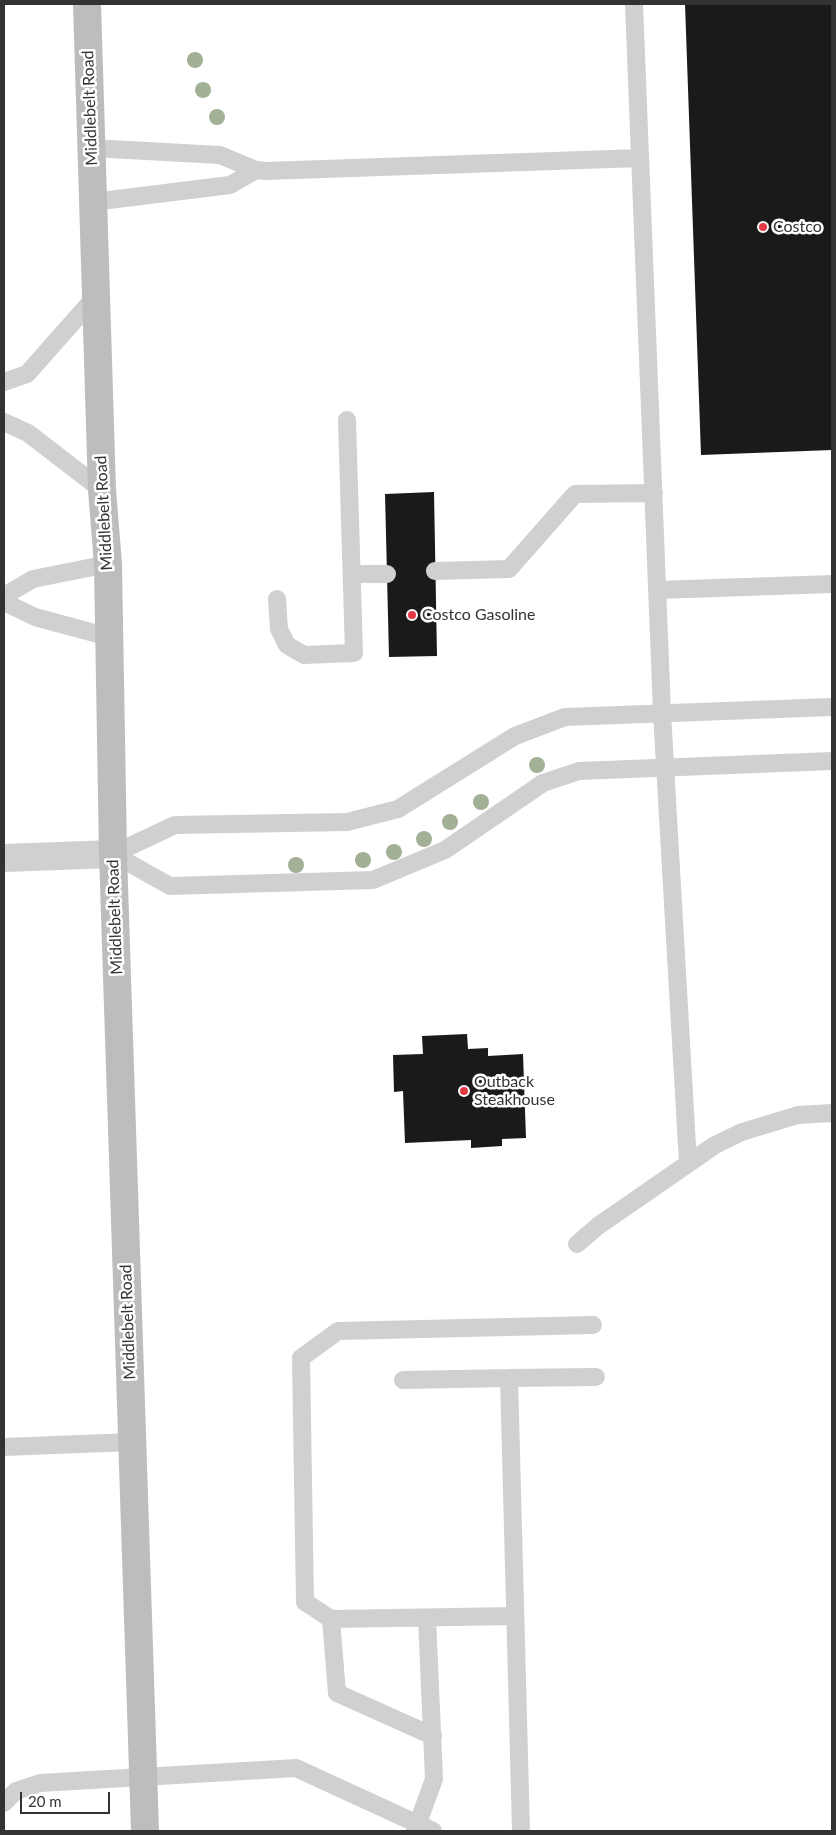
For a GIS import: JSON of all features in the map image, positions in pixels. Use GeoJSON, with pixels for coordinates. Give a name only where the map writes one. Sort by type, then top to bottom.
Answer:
{"type":"FeatureCollection","features":[{"type":"Feature","properties":{"kind":"main road","name":"Middlebelt Road"},"geometry":{"type":"LineString","coordinates":[[87,4],[102,490],[108,564],[113,854],[145,1831]]}},
{"type":"Feature","properties":{"kind":"street"},"geometry":{"type":"LineString","coordinates":[[4,858],[113,854]]}},
{"type":"Feature","properties":{"kind":"lane"},"geometry":{"type":"LineString","coordinates":[[634,4],[662,713],[688,1163]]}},
{"type":"Feature","properties":{"kind":"lane"},"geometry":{"type":"LineString","coordinates":[[92,148],[220,155],[256,170],[640,158]]}},
{"type":"Feature","properties":{"kind":"lane"},"geometry":{"type":"LineString","coordinates":[[93,202],[230,185],[256,170]]}},
{"type":"Feature","properties":{"kind":"lane"},"geometry":{"type":"LineString","coordinates":[[4,382],[27,374],[96,296]]}},
{"type":"Feature","properties":{"kind":"lane"},"geometry":{"type":"LineString","coordinates":[[277,599],[279,629],[287,646],[304,654],[354,652],[347,420]]}},
{"type":"Feature","properties":{"kind":"lane"},"geometry":{"type":"LineString","coordinates":[[4,422],[28,432],[102,490]]}},
{"type":"Feature","properties":{"kind":"lane"},"geometry":{"type":"LineString","coordinates":[[435,571],[509,569],[574,494],[654,493]]}},
{"type":"Feature","properties":{"kind":"lane"},"geometry":{"type":"LineString","coordinates":[[4,596],[33,579],[108,564]]}},
{"type":"Feature","properties":{"kind":"lane"},"geometry":{"type":"LineString","coordinates":[[352,574],[387,574]]}},
{"type":"Feature","properties":{"kind":"lane"},"geometry":{"type":"LineString","coordinates":[[658,590],[832,584]]}},
{"type":"Feature","properties":{"kind":"lane"},"geometry":{"type":"LineString","coordinates":[[4,602],[35,617],[109,637]]}},
{"type":"Feature","properties":{"kind":"lane"},"geometry":{"type":"LineString","coordinates":[[113,854],[174,825],[347,822],[398,809],[515,736],[565,717],[832,707]]}},
{"type":"Feature","properties":{"kind":"lane"},"geometry":{"type":"LineString","coordinates":[[113,854],[170,886],[373,880],[445,850],[543,783],[579,770],[832,762]]}},
{"type":"Feature","properties":{"kind":"lane"},"geometry":{"type":"LineString","coordinates":[[578,1244],[598,1226],[715,1145],[742,1132],[798,1115],[832,1113]]}},
{"type":"Feature","properties":{"kind":"lane"},"geometry":{"type":"LineString","coordinates":[[515,1616],[331,1619],[305,1602],[301,1358],[338,1331],[594,1325]]}},
{"type":"Feature","properties":{"kind":"lane"},"geometry":{"type":"LineString","coordinates":[[403,1380],[596,1377]]}},
{"type":"Feature","properties":{"kind":"lane"},"geometry":{"type":"LineString","coordinates":[[509,1378],[521,1831]]}},
{"type":"Feature","properties":{"kind":"lane"},"geometry":{"type":"LineString","coordinates":[[4,1447],[131,1442]]}},
{"type":"Feature","properties":{"kind":"lane"},"geometry":{"type":"LineString","coordinates":[[4,1803],[16,1791],[40,1783],[296,1768],[422,1829],[434,1779],[427,1618]]}},
{"type":"Feature","properties":{"kind":"lane"},"geometry":{"type":"LineString","coordinates":[[331,1619],[337,1693],[433,1736]]}},
{"type":"Feature","properties":{"kind":"building","name":"Costco"},"geometry":{"type":"Polygon","coordinates":[[[685,4],[832,4],[832,450],[701,455],[685,4]]]}},
{"type":"Feature","properties":{"kind":"building","name":"Costco Gasoline"},"geometry":{"type":"Polygon","coordinates":[[[434,492],[437,656],[389,657],[385,494],[434,492]]]}},
{"type":"Feature","properties":{"kind":"building","name":"Outback Steakhouse"},"geometry":{"type":"Polygon","coordinates":[[[467,1034],[468,1049],[488,1048],[488,1056],[523,1054],[526,1138],[502,1139],[502,1146],[471,1148],[471,1140],[405,1143],[403,1091],[394,1092],[393,1055],[423,1054],[422,1036],[467,1034]]]}},
{"type":"Feature","properties":{"kind":"place","name":"Costco"},"geometry":{"type":"Point","coordinates":[763,227]}},
{"type":"Feature","properties":{"kind":"place","name":"Costco Gasoline"},"geometry":{"type":"Point","coordinates":[412,615]}},
{"type":"Feature","properties":{"kind":"place","name":"Outback Steakhouse"},"geometry":{"type":"Point","coordinates":[464,1091]}}]}
